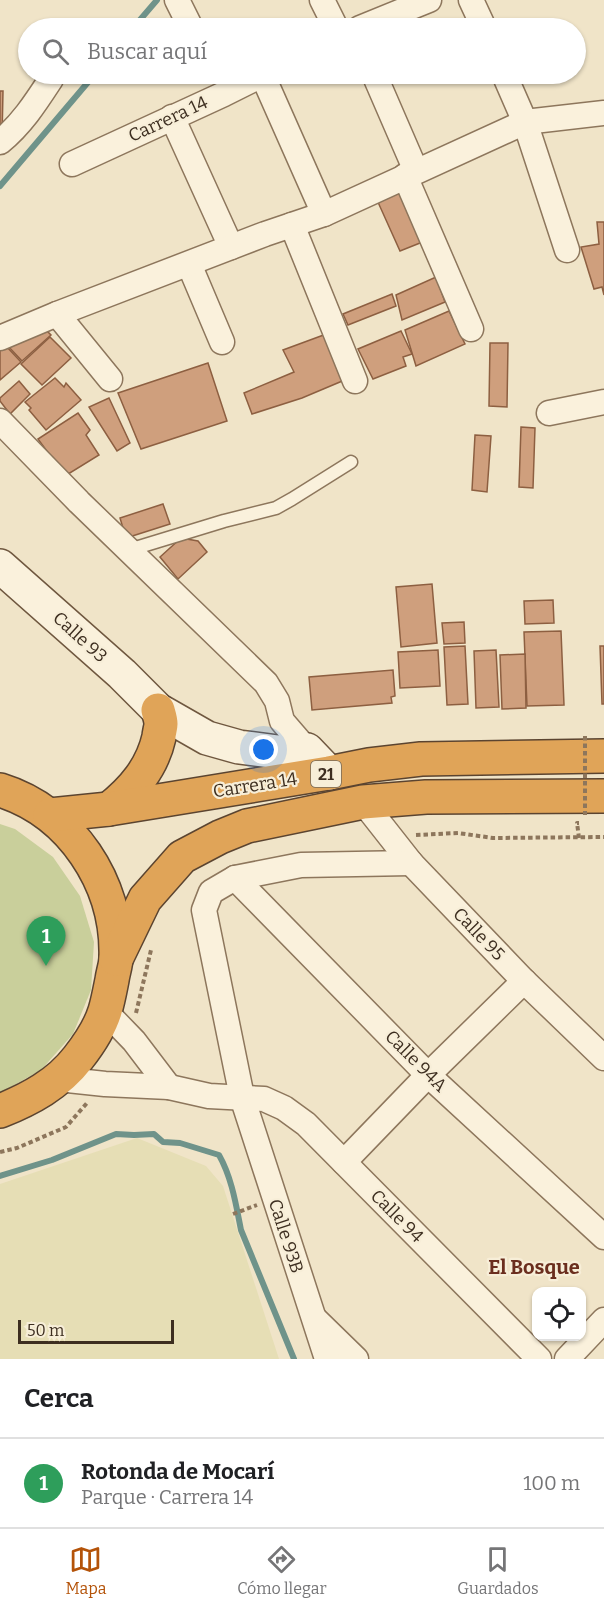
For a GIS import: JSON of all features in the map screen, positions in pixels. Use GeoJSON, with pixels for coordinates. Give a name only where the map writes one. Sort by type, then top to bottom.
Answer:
{"type":"FeatureCollection","features":[{"type":"Feature","properties":{"kind":"highway"},"geometry":{"type":"LineString","coordinates":[[109,809],[132,789],[149,764],[157,745],[161,725],[158,710]]}},
{"type":"Feature","properties":{"kind":"highway","name":"Carrera 14"},"geometry":{"type":"LineString","coordinates":[[50,815],[109,809],[369,765],[595,746]]}},
{"type":"Feature","properties":{"kind":"highway","name":"21"},"geometry":{"type":"LineString","coordinates":[[0,790],[16,795],[50,815],[79,844],[100,879],[113,918],[116,959],[105,1011],[82,1052],[58,1079],[27,1100],[0,1111]]}},
{"type":"Feature","properties":{"kind":"highway","name":"Carrera 14"},"geometry":{"type":"LineString","coordinates":[[116,959],[145,898],[182,857],[247,826],[363,802],[426,797],[595,805]]}},
{"type":"Feature","properties":{"kind":"street"},"geometry":{"type":"LineString","coordinates":[[177,0],[186,18]]}},
{"type":"Feature","properties":{"kind":"street"},"geometry":{"type":"LineString","coordinates":[[322,0],[331,18]]}},
{"type":"Feature","properties":{"kind":"street"},"geometry":{"type":"LineString","coordinates":[[385,18],[429,0]]}},
{"type":"Feature","properties":{"kind":"street"},"geometry":{"type":"LineString","coordinates":[[471,0],[479,18]]}},
{"type":"Feature","properties":{"kind":"street"},"geometry":{"type":"LineString","coordinates":[[0,142],[29,113],[48,84]]}},
{"type":"Feature","properties":{"kind":"street","name":"Carrera 14"},"geometry":{"type":"LineString","coordinates":[[72,164],[172,117],[219,84]]}},
{"type":"Feature","properties":{"kind":"street"},"geometry":{"type":"LineString","coordinates":[[267,84],[324,214]]}},
{"type":"Feature","properties":{"kind":"street"},"geometry":{"type":"LineString","coordinates":[[378,84],[471,328]]}},
{"type":"Feature","properties":{"kind":"street"},"geometry":{"type":"LineString","coordinates":[[508,84],[525,122],[567,250]]}},
{"type":"Feature","properties":{"kind":"street"},"geometry":{"type":"LineString","coordinates":[[0,338],[231,247],[324,214],[525,122],[604,113]]}},
{"type":"Feature","properties":{"kind":"street"},"geometry":{"type":"LineString","coordinates":[[172,117],[231,247]]}},
{"type":"Feature","properties":{"kind":"street"},"geometry":{"type":"LineString","coordinates":[[292,225],[355,381]]}},
{"type":"Feature","properties":{"kind":"street"},"geometry":{"type":"LineString","coordinates":[[189,264],[222,342]]}},
{"type":"Feature","properties":{"kind":"street"},"geometry":{"type":"LineString","coordinates":[[57,314],[110,379]]}},
{"type":"Feature","properties":{"kind":"street"},"geometry":{"type":"LineString","coordinates":[[549,413],[604,402]]}},
{"type":"Feature","properties":{"kind":"street"},"geometry":{"type":"LineString","coordinates":[[0,421],[266,682],[277,701],[282,721],[329,773]]}},
{"type":"Feature","properties":{"kind":"street","name":"Calle 93"},"geometry":{"type":"LineString","coordinates":[[0,566],[122,674],[158,710],[207,738],[239,747],[278,752],[307,750]]}},
{"type":"Feature","properties":{"kind":"street","name":"Calle 95"},"geometry":{"type":"LineString","coordinates":[[363,802],[411,863],[524,981],[604,1058]]}},
{"type":"Feature","properties":{"kind":"street"},"geometry":{"type":"LineString","coordinates":[[235,878],[301,865],[411,863]]}},
{"type":"Feature","properties":{"kind":"street","name":"Calle 94A"},"geometry":{"type":"LineString","coordinates":[[235,878],[428,1075],[604,1237]]}},
{"type":"Feature","properties":{"kind":"street","name":"Calle 93B"},"geometry":{"type":"LineString","coordinates":[[235,878],[211,892],[204,910],[242,1097],[312,1316],[356,1359]]}},
{"type":"Feature","properties":{"kind":"street"},"geometry":{"type":"LineString","coordinates":[[344,1162],[524,981]]}},
{"type":"Feature","properties":{"kind":"street"},"geometry":{"type":"LineString","coordinates":[[105,1011],[134,1041],[169,1087]]}},
{"type":"Feature","properties":{"kind":"street","name":"Calle 94"},"geometry":{"type":"LineString","coordinates":[[58,1079],[169,1087],[209,1096],[264,1099],[284,1108],[306,1124],[539,1359]]}},
{"type":"Feature","properties":{"kind":"street"},"geometry":{"type":"LineString","coordinates":[[312,1316],[327,1359]]}},
{"type":"Feature","properties":{"kind":"street"},"geometry":{"type":"LineString","coordinates":[[567,1359],[604,1320]]}},
{"type":"Feature","properties":{"kind":"lane"},"geometry":{"type":"LineString","coordinates":[[129,550],[276,508],[351,462]]}},
{"type":"Feature","properties":{"kind":"path"},"geometry":{"type":"LineString","coordinates":[[595,746],[595,805]]}},
{"type":"Feature","properties":{"kind":"path"},"geometry":{"type":"LineString","coordinates":[[579,838],[577,823],[586,823]]}},
{"type":"Feature","properties":{"kind":"path"},"geometry":{"type":"LineString","coordinates":[[233,1214],[241,1211]]}},
{"type":"Feature","properties":{"kind":"shaded area"},"geometry":{"type":"Polygon","coordinates":[[[137,1138],[206,1166],[223,1186],[279,1359],[0,1359],[0,1184],[137,1138]]]}},
{"type":"Feature","properties":{"kind":"green space"},"geometry":{"type":"Polygon","coordinates":[[[0,824],[15,829],[53,857],[80,896],[94,942],[91,990],[73,1034],[41,1070],[0,1093],[0,824]]]}},
{"type":"Feature","properties":{"kind":"building"},"geometry":{"type":"Polygon","coordinates":[[[0,91],[3,91],[2,138],[0,137],[0,91]]]}},
{"type":"Feature","properties":{"kind":"building"},"geometry":{"type":"Polygon","coordinates":[[[405,188],[425,241],[400,251],[377,200],[405,188]]]}},
{"type":"Feature","properties":{"kind":"building"},"geometry":{"type":"Polygon","coordinates":[[[597,222],[604,222],[604,295],[602,287],[594,289],[581,247],[599,244],[597,222]]]}},
{"type":"Feature","properties":{"kind":"building"},"geometry":{"type":"Polygon","coordinates":[[[436,277],[445,302],[402,320],[396,295],[436,277]]]}},
{"type":"Feature","properties":{"kind":"building"},"geometry":{"type":"Polygon","coordinates":[[[392,294],[396,306],[348,325],[343,314],[392,294]]]}},
{"type":"Feature","properties":{"kind":"building"},"geometry":{"type":"Polygon","coordinates":[[[449,311],[465,344],[416,366],[405,330],[449,311]]]}},
{"type":"Feature","properties":{"kind":"building"},"geometry":{"type":"Polygon","coordinates":[[[46,330],[51,335],[22,361],[7,345],[46,330]]]}},
{"type":"Feature","properties":{"kind":"building"},"geometry":{"type":"Polygon","coordinates":[[[401,331],[412,354],[403,357],[406,366],[373,379],[358,349],[401,331]]]}},
{"type":"Feature","properties":{"kind":"building"},"geometry":{"type":"Polygon","coordinates":[[[329,333],[347,379],[302,398],[252,414],[244,393],[294,372],[283,350],[329,333]]]}},
{"type":"Feature","properties":{"kind":"building"},"geometry":{"type":"Polygon","coordinates":[[[50,337],[71,358],[42,385],[21,364],[50,337]]]}},
{"type":"Feature","properties":{"kind":"building"},"geometry":{"type":"Polygon","coordinates":[[[490,343],[508,343],[507,407],[489,406],[490,343]]]}},
{"type":"Feature","properties":{"kind":"building"},"geometry":{"type":"Polygon","coordinates":[[[6,346],[21,362],[0,380],[0,351],[6,346]]]}},
{"type":"Feature","properties":{"kind":"building"},"geometry":{"type":"Polygon","coordinates":[[[208,363],[227,421],[141,449],[118,393],[208,363]]]}},
{"type":"Feature","properties":{"kind":"building"},"geometry":{"type":"Polygon","coordinates":[[[55,378],[64,387],[66,383],[81,400],[46,430],[25,402],[55,378]]]}},
{"type":"Feature","properties":{"kind":"building"},"geometry":{"type":"Polygon","coordinates":[[[19,381],[30,394],[10,414],[0,398],[19,381]]]}},
{"type":"Feature","properties":{"kind":"building"},"geometry":{"type":"Polygon","coordinates":[[[109,398],[130,443],[117,451],[89,407],[109,398]]]}},
{"type":"Feature","properties":{"kind":"building"},"geometry":{"type":"Polygon","coordinates":[[[78,413],[90,430],[86,435],[99,455],[65,476],[38,439],[78,413]]]}},
{"type":"Feature","properties":{"kind":"building"},"geometry":{"type":"Polygon","coordinates":[[[521,427],[535,428],[533,488],[519,487],[521,427]]]}},
{"type":"Feature","properties":{"kind":"building"},"geometry":{"type":"Polygon","coordinates":[[[475,435],[491,436],[487,492],[472,490],[475,435]]]}},
{"type":"Feature","properties":{"kind":"building"},"geometry":{"type":"Polygon","coordinates":[[[163,504],[170,524],[126,538],[120,518],[163,504]]]}},
{"type":"Feature","properties":{"kind":"building"},"geometry":{"type":"Polygon","coordinates":[[[181,538],[198,541],[207,552],[178,579],[160,557],[181,538]]]}},
{"type":"Feature","properties":{"kind":"building"},"geometry":{"type":"Polygon","coordinates":[[[432,584],[437,643],[401,647],[396,587],[432,584]]]}},
{"type":"Feature","properties":{"kind":"building"},"geometry":{"type":"Polygon","coordinates":[[[553,600],[554,623],[525,624],[524,601],[553,600]]]}},
{"type":"Feature","properties":{"kind":"building"},"geometry":{"type":"Polygon","coordinates":[[[464,622],[465,643],[444,644],[442,623],[464,622]]]}},
{"type":"Feature","properties":{"kind":"building"},"geometry":{"type":"Polygon","coordinates":[[[561,631],[564,705],[527,706],[524,632],[561,631]]]}},
{"type":"Feature","properties":{"kind":"building"},"geometry":{"type":"Polygon","coordinates":[[[465,646],[468,704],[447,705],[444,647],[465,646]]]}},
{"type":"Feature","properties":{"kind":"building"},"geometry":{"type":"Polygon","coordinates":[[[600,646],[604,646],[604,704],[602,704],[600,646]]]}},
{"type":"Feature","properties":{"kind":"building"},"geometry":{"type":"Polygon","coordinates":[[[438,650],[440,686],[400,688],[398,652],[438,650]]]}},
{"type":"Feature","properties":{"kind":"building"},"geometry":{"type":"Polygon","coordinates":[[[496,650],[499,707],[476,708],[474,651],[496,650]]]}},
{"type":"Feature","properties":{"kind":"building"},"geometry":{"type":"Polygon","coordinates":[[[525,654],[526,708],[502,709],[500,655],[525,654]]]}},
{"type":"Feature","properties":{"kind":"building"},"geometry":{"type":"Polygon","coordinates":[[[393,670],[395,696],[391,697],[392,703],[312,710],[309,677],[393,670]]]}},
{"type":"Feature","properties":{"kind":"waterway"},"geometry":{"type":"LineString","coordinates":[[142,18],[157,0]]}},
{"type":"Feature","properties":{"kind":"waterway"},"geometry":{"type":"LineString","coordinates":[[0,186],[87,84]]}},
{"type":"Feature","properties":{"kind":"waterway"},"geometry":{"type":"LineString","coordinates":[[0,1176],[52,1160],[116,1134],[154,1134],[163,1142],[180,1143],[219,1155],[230,1182],[241,1230],[294,1359]]}},
{"type":"Feature","properties":{"kind":"place","name":"Rotonda de Mocarí"},"geometry":{"type":"Point","coordinates":[46,966]}},
{"type":"Feature","properties":{"kind":"district","name":"El Bosque"},"geometry":{"type":"Point","coordinates":[534,1267]}}]}
